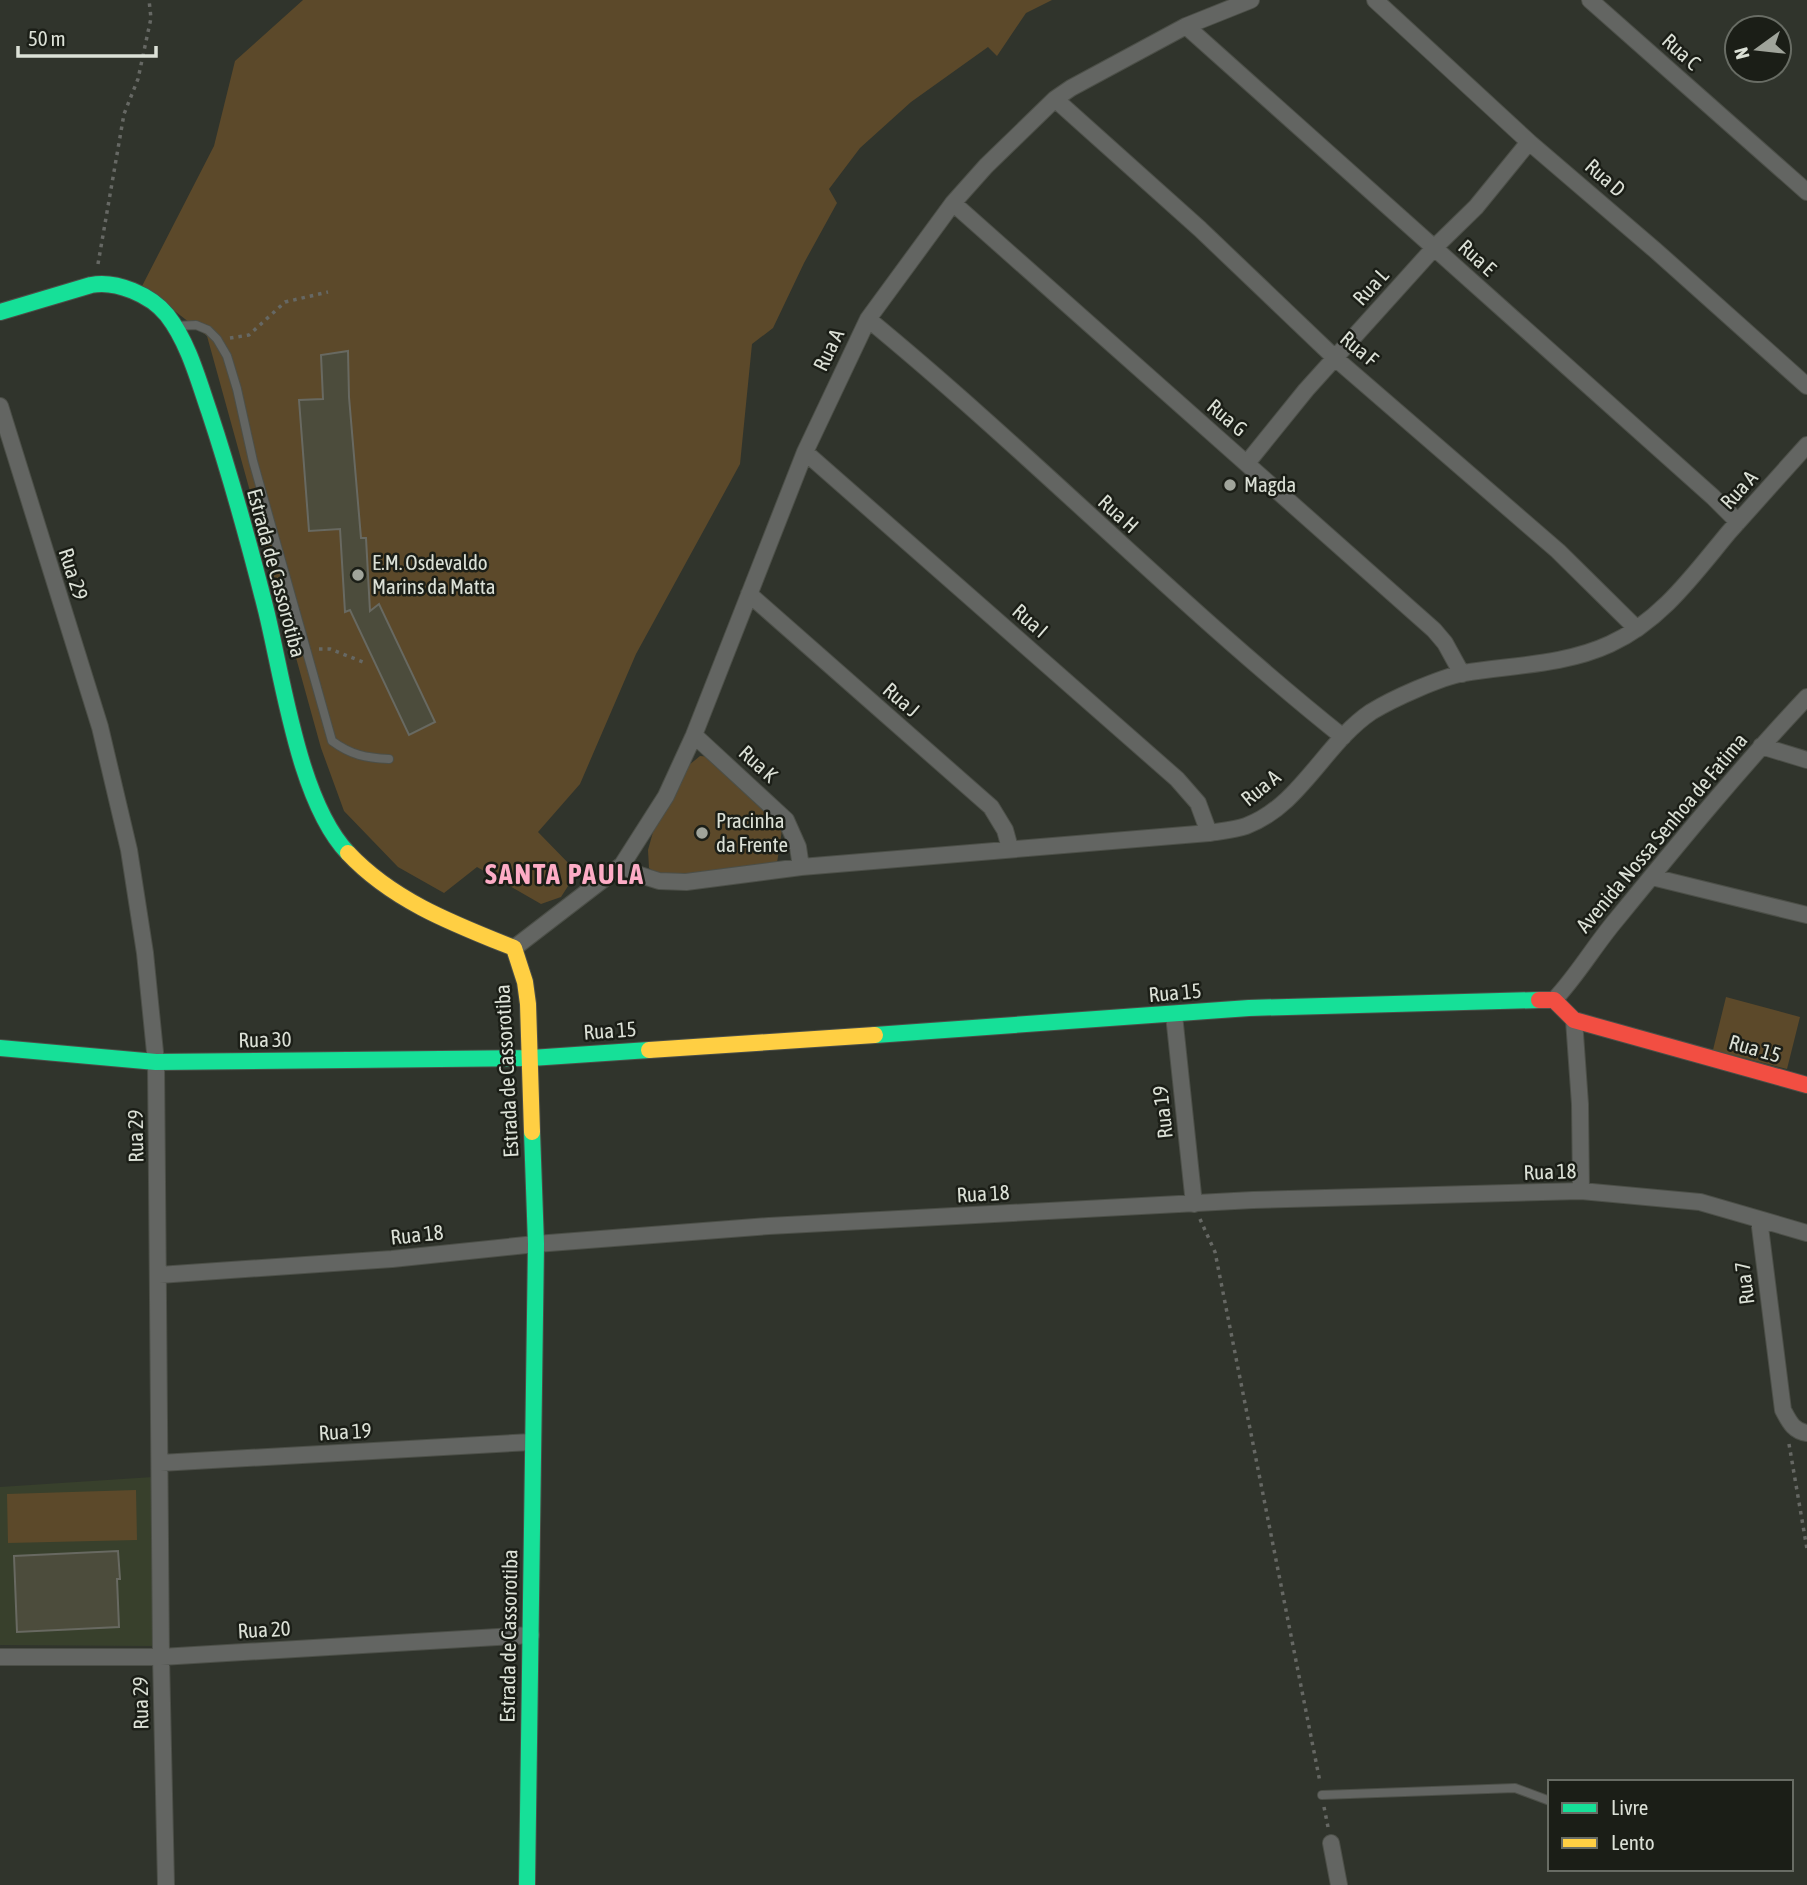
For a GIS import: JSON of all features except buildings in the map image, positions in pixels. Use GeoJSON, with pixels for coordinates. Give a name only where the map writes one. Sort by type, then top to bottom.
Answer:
{"type":"FeatureCollection","features":[{"type":"Feature","properties":{"kind":"main road","name":"Estrada de Cassorotiba"},"geometry":{"type":"LineString","coordinates":[[0,312],[97,284],[125,289],[148,298],[163,309],[198,379],[214,428],[259,583],[297,738],[317,803],[342,846],[373,877],[425,910],[514,948],[525,982],[531,1058],[536,1244],[527,1885]]}},
{"type":"Feature","properties":{"kind":"main road","name":"Rua 15"},"geometry":{"type":"LineString","coordinates":[[531,1058],[1249,1008],[1554,1000],[1574,1020],[1807,1085]]}},
{"type":"Feature","properties":{"kind":"main road","name":"Rua 30"},"geometry":{"type":"LineString","coordinates":[[0,1048],[156,1062],[531,1058]]}},
{"type":"Feature","properties":{"kind":"street","name":"Rua A"},"geometry":{"type":"LineString","coordinates":[[514,948],[622,865],[666,796],[694,735],[805,452],[867,319],[953,203],[986,166],[1055,99],[1102,69],[1186,26],[1251,0]]}},
{"type":"Feature","properties":{"kind":"street","name":"Rua D"},"geometry":{"type":"LineString","coordinates":[[1375,0],[1529,142],[1645,241],[1807,386]]}},
{"type":"Feature","properties":{"kind":"street","name":"Rua C"},"geometry":{"type":"LineString","coordinates":[[1590,0],[1807,192]]}},
{"type":"Feature","properties":{"kind":"street","name":"Rua E"},"geometry":{"type":"LineString","coordinates":[[1186,26],[1738,522]]}},
{"type":"Feature","properties":{"kind":"street","name":"Rua F"},"geometry":{"type":"LineString","coordinates":[[1055,99],[1200,229],[1335,358],[1558,551],[1637,629]]}},
{"type":"Feature","properties":{"kind":"street","name":"Rua L"},"geometry":{"type":"LineString","coordinates":[[1247,463],[1306,390],[1434,248],[1476,207],[1529,142]]}},
{"type":"Feature","properties":{"kind":"street","name":"Rua G"},"geometry":{"type":"LineString","coordinates":[[953,203],[1434,630],[1445,642],[1462,674]]}},
{"type":"Feature","properties":{"kind":"street","name":"Rua H"},"geometry":{"type":"LineString","coordinates":[[867,319],[929,369],[1268,677],[1343,737]]}},
{"type":"Feature","properties":{"kind":"street","name":"Rua 29"},"geometry":{"type":"LineString","coordinates":[[0,406],[100,727],[129,850],[145,953],[156,1062],[161,1657],[166,1885]]}},
{"type":"Feature","properties":{"kind":"street","name":"Rua A"},"geometry":{"type":"LineString","coordinates":[[622,865],[637,874],[659,881],[686,882],[801,867],[1209,833],[1245,827],[1265,816],[1288,797],[1343,737],[1371,713],[1408,693],[1462,674],[1514,668],[1586,653],[1610,645],[1637,629],[1668,604],[1807,445]]}},
{"type":"Feature","properties":{"kind":"street","name":"Rua I"},"geometry":{"type":"LineString","coordinates":[[805,452],[1189,790],[1198,803],[1209,833]]}},
{"type":"Feature","properties":{"kind":"street","name":"Rua J"},"geometry":{"type":"LineString","coordinates":[[749,594],[991,807],[1005,830],[1010,848]]}},
{"type":"Feature","properties":{"kind":"street","name":"Avenida Nossa Senhoa de Fatima"},"geometry":{"type":"LineString","coordinates":[[1554,1000],[1568,986],[1585,958],[1615,921],[1761,746],[1807,697]]}},
{"type":"Feature","properties":{"kind":"street","name":"Rua K"},"geometry":{"type":"LineString","coordinates":[[694,735],[786,820],[798,847],[801,867]]}},
{"type":"Feature","properties":{"kind":"street"},"geometry":{"type":"LineString","coordinates":[[1761,746],[1807,760]]}},
{"type":"Feature","properties":{"kind":"street"},"geometry":{"type":"LineString","coordinates":[[1652,877],[1807,915]]}},
{"type":"Feature","properties":{"kind":"street","name":"Rua 19"},"geometry":{"type":"LineString","coordinates":[[1174,1015],[1194,1204]]}},
{"type":"Feature","properties":{"kind":"street"},"geometry":{"type":"LineString","coordinates":[[1574,1020],[1580,1104],[1581,1191]]}},
{"type":"Feature","properties":{"kind":"street","name":"Rua 18"},"geometry":{"type":"LineString","coordinates":[[159,1275],[392,1259],[536,1244],[769,1226],[1253,1200],[1581,1191],[1700,1202],[1807,1233]]}},
{"type":"Feature","properties":{"kind":"street","name":"Rua 7"},"geometry":{"type":"LineString","coordinates":[[1759,1219],[1783,1410]]}},
{"type":"Feature","properties":{"kind":"street"},"geometry":{"type":"LineString","coordinates":[[1783,1410],[1790,1424],[1807,1433]]}},
{"type":"Feature","properties":{"kind":"street","name":"Rua 19"},"geometry":{"type":"LineString","coordinates":[[160,1463],[532,1442]]}},
{"type":"Feature","properties":{"kind":"street","name":"Rua 20"},"geometry":{"type":"LineString","coordinates":[[0,1657],[161,1657],[531,1635]]}},
{"type":"Feature","properties":{"kind":"street"},"geometry":{"type":"LineString","coordinates":[[1331,1843],[1339,1885]]}},
{"type":"Feature","properties":{"kind":"lane"},"geometry":{"type":"LineString","coordinates":[[173,326],[196,325],[208,330],[218,340],[227,356],[253,461],[332,741],[361,758],[389,760]]}},
{"type":"Feature","properties":{"kind":"lane"},"geometry":{"type":"LineString","coordinates":[[1322,1795],[1516,1788],[1548,1800]]}},
{"type":"Feature","properties":{"kind":"path"},"geometry":{"type":"LineString","coordinates":[[97,284],[96,274],[124,114],[138,79],[151,18],[149,0]]}},
{"type":"Feature","properties":{"kind":"path"},"geometry":{"type":"LineString","coordinates":[[218,340],[249,335],[285,302],[328,292]]}},
{"type":"Feature","properties":{"kind":"path"},"geometry":{"type":"LineString","coordinates":[[307,650],[330,649],[363,662]]}},
{"type":"Feature","properties":{"kind":"path"},"geometry":{"type":"LineString","coordinates":[[1194,1204],[1215,1252],[1331,1843]]}},
{"type":"Feature","properties":{"kind":"path"},"geometry":{"type":"LineString","coordinates":[[1783,1410],[1807,1549]]}},
{"type":"Feature","properties":{"kind":"shaded area"},"geometry":{"type":"Polygon","coordinates":[[[303,0],[1052,0],[1026,13],[997,56],[988,47],[911,102],[860,148],[829,189],[837,203],[773,328],[752,344],[740,464],[636,654],[580,784],[538,832],[577,872],[561,897],[541,904],[477,867],[444,893],[398,867],[344,811],[321,748],[207,336],[172,309],[140,290],[214,146],[235,61],[303,0]]]}},
{"type":"Feature","properties":{"kind":"shaded area","name":"Pracinha da Frente"},"geometry":{"type":"Polygon","coordinates":[[[700,756],[712,757],[782,830],[777,863],[665,879],[649,868],[648,850],[653,832],[683,770],[700,756]]]}},
{"type":"Feature","properties":{"kind":"shaded area"},"geometry":{"type":"Polygon","coordinates":[[[1726,997],[1800,1017],[1787,1069],[1713,1050],[1726,997]]]}},
{"type":"Feature","properties":{"kind":"shaded area"},"geometry":{"type":"Polygon","coordinates":[[[153,1477],[153,1646],[0,1645],[0,1487],[153,1477]]]}},
{"type":"Feature","properties":{"kind":"shaded area"},"geometry":{"type":"Polygon","coordinates":[[[136,1490],[137,1540],[8,1543],[7,1494],[136,1490]]]}},
{"type":"Feature","properties":{"kind":"traffic: fast"},"geometry":{"type":"LineString","coordinates":[[0,312],[101,284],[122,287],[143,295],[167,315],[187,349],[232,485],[266,610],[286,704],[305,772],[331,831],[348,853]]}},
{"type":"Feature","properties":{"kind":"traffic: fast"},"geometry":{"type":"LineString","coordinates":[[875,1035],[1249,1008],[1539,1000]]}},
{"type":"Feature","properties":{"kind":"traffic: fast"},"geometry":{"type":"LineString","coordinates":[[0,1048],[156,1062],[531,1058],[649,1050]]}},
{"type":"Feature","properties":{"kind":"traffic: fast"},"geometry":{"type":"LineString","coordinates":[[527,1885],[536,1244],[532,1132]]}},
{"type":"Feature","properties":{"kind":"traffic: slow"},"geometry":{"type":"LineString","coordinates":[[348,853],[384,885],[404,898],[447,920],[514,948],[525,982],[528,1004],[532,1132]]}},
{"type":"Feature","properties":{"kind":"traffic: slow"},"geometry":{"type":"LineString","coordinates":[[649,1050],[875,1035]]}},
{"type":"Feature","properties":{"kind":"traffic: jam"},"geometry":{"type":"LineString","coordinates":[[1539,1000],[1554,1000],[1574,1020],[1807,1085]]}},
{"type":"Feature","properties":{"kind":"place","name":"Magda"},"geometry":{"type":"Point","coordinates":[1230,485]}},
{"type":"Feature","properties":{"kind":"place","name":"E.M. Osdevaldo Marins da Matta"},"geometry":{"type":"Point","coordinates":[358,575]}},
{"type":"Feature","properties":{"kind":"place","name":"Pracinha da Frente"},"geometry":{"type":"Point","coordinates":[702,833]}},
{"type":"Feature","properties":{"kind":"district","name":"SANTA PAULA"},"geometry":{"type":"Point","coordinates":[565,874]}}]}
